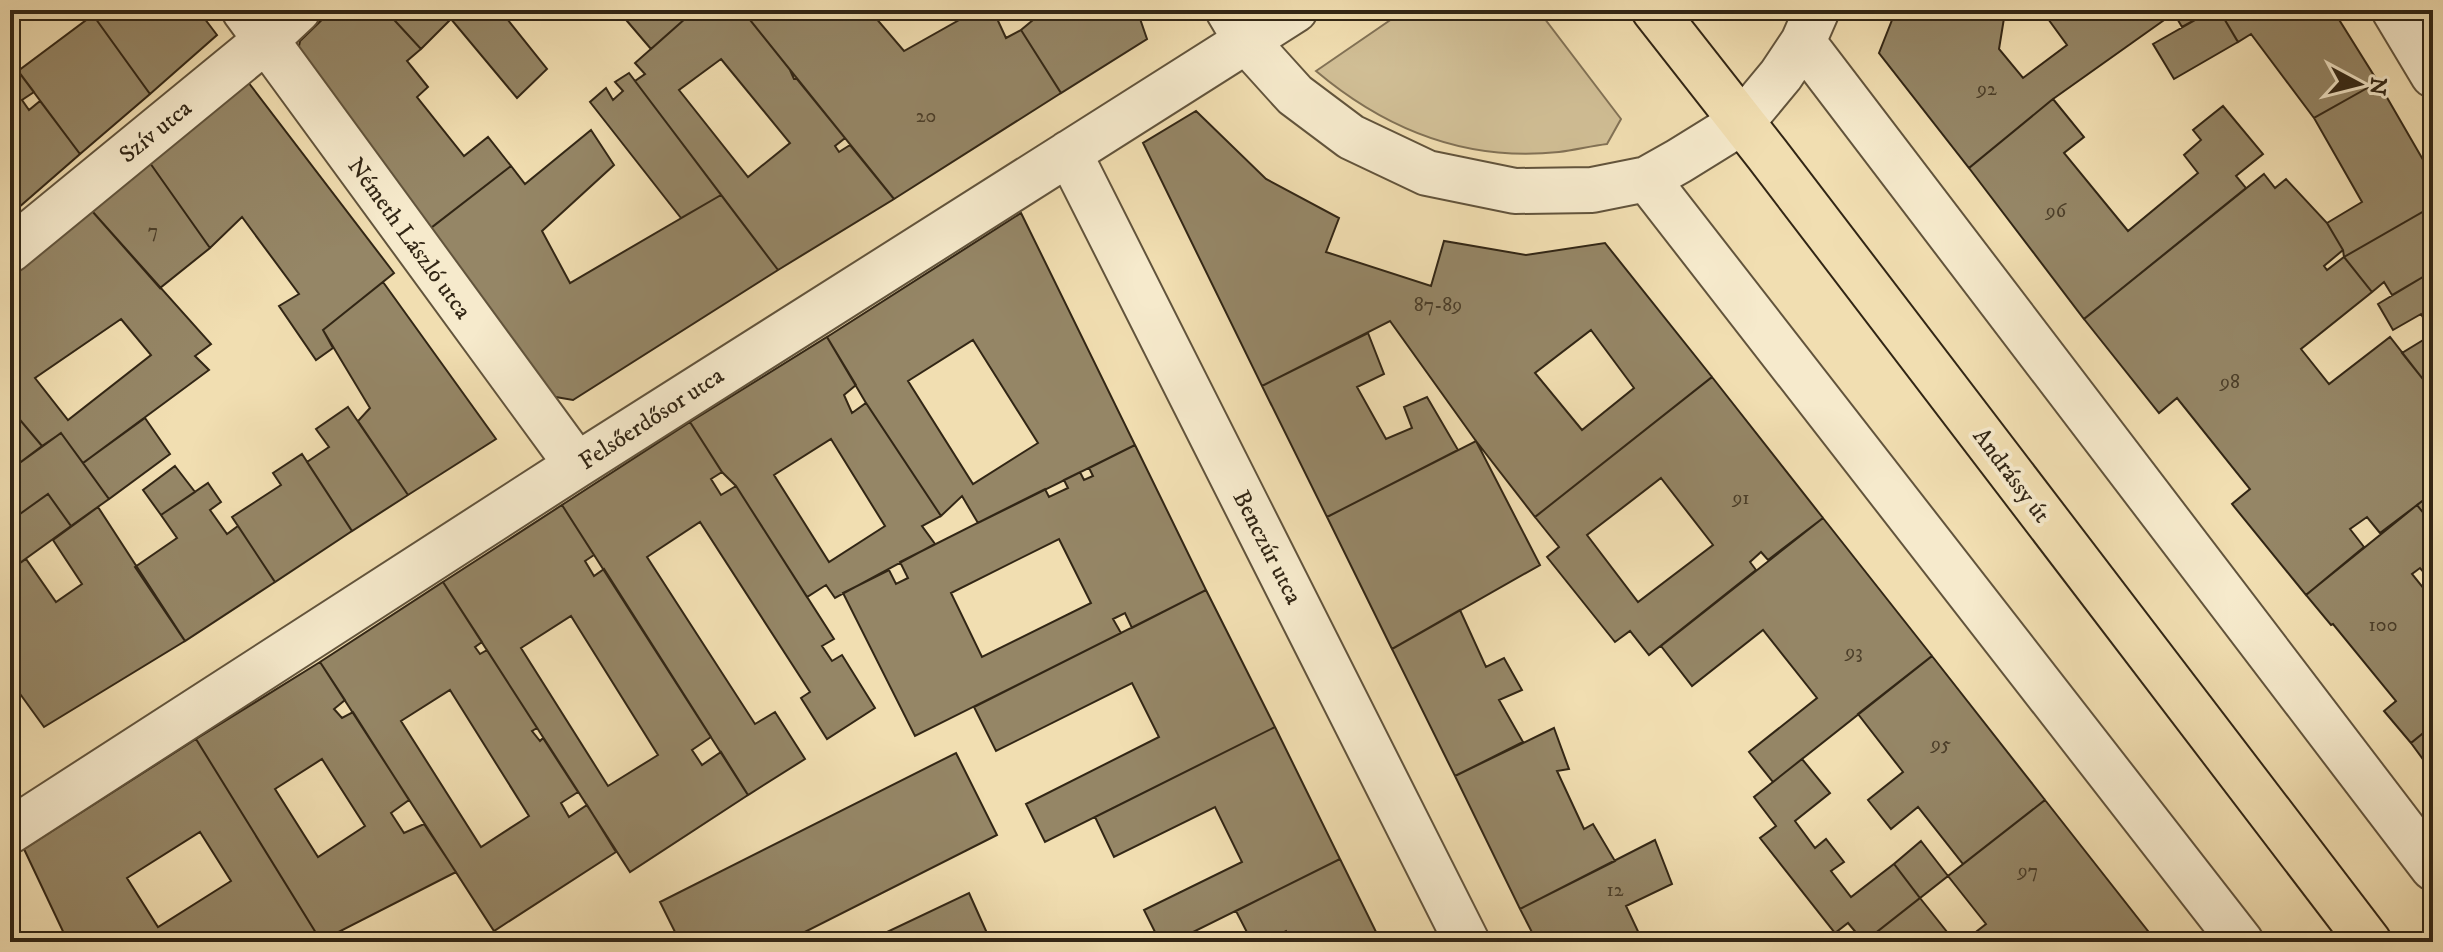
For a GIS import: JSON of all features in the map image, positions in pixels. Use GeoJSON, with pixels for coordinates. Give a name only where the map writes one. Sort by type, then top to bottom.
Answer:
{"type":"FeatureCollection","features":[{"type":"Feature","properties":{"kind":"main road","name":"Andrássy út"},"geometry":{"type":"LineString","coordinates":[[1654,10],[2369,942]]}},
{"type":"Feature","properties":{"kind":"street","name":"Szív utca"},"geometry":{"type":"LineString","coordinates":[[10,250],[255,25],[298,10]]}},
{"type":"Feature","properties":{"kind":"street","name":"Felsőerdősor utca"},"geometry":{"type":"LineString","coordinates":[[10,831],[577,465],[1069,153],[1237,26],[1295,10]]}},
{"type":"Feature","properties":{"kind":"street"},"geometry":{"type":"LineString","coordinates":[[2406,14],[2433,75]]}},
{"type":"Feature","properties":{"kind":"street","name":"Németh László utca"},"geometry":{"type":"LineString","coordinates":[[255,25],[577,465]]}},
{"type":"Feature","properties":{"kind":"street"},"geometry":{"type":"LineString","coordinates":[[1237,26],[1295,95],[1351,137],[1427,173],[1515,191],[1592,190],[1647,179],[1742,122],[1781,75],[1810,26],[2433,868]]}},
{"type":"Feature","properties":{"kind":"street","name":"Benczúr utca"},"geometry":{"type":"LineString","coordinates":[[1069,153],[1467,942]]}},
{"type":"Feature","properties":{"kind":"street"},"geometry":{"type":"LineString","coordinates":[[1647,179],[2241,942]]}},
{"type":"Feature","properties":{"kind":"shaded area"},"geometry":{"type":"Polygon","coordinates":[[[1405,10],[1538,10],[1621,119],[1607,144],[1525,154],[1460,146],[1399,125],[1370,110],[1316,71],[1405,10]]]}},
{"type":"Feature","properties":{"kind":"building"},"geometry":{"type":"Polygon","coordinates":[[[100,10],[198,10],[217,35],[150,94],[93,15],[100,10]]]}},
{"type":"Feature","properties":{"kind":"building"},"geometry":{"type":"Polygon","coordinates":[[[332,10],[385,10],[421,49],[407,61],[428,87],[417,97],[464,156],[488,137],[511,166],[427,231],[297,56],[300,41],[332,10]]]}},
{"type":"Feature","properties":{"kind":"building"},"geometry":{"type":"Polygon","coordinates":[[[385,10],[500,10],[547,69],[517,98],[451,19],[421,49],[385,10]]]}},
{"type":"Feature","properties":{"kind":"building"},"geometry":{"type":"Polygon","coordinates":[[[639,10],[695,10],[651,49],[627,21],[639,10]]]}},
{"type":"Feature","properties":{"kind":"building"},"geometry":{"type":"Polygon","coordinates":[[[695,10],[713,10],[719,19],[732,10],[742,10],[794,79],[845,138],[835,146],[839,152],[850,145],[894,199],[778,270],[635,81],[645,74],[635,63],[695,10]],[[721,59],[679,90],[748,177],[790,143],[721,59]]]}},
{"type":"Feature","properties":{"kind":"building"},"geometry":{"type":"Polygon","coordinates":[[[742,10],[869,10],[904,51],[977,10],[993,10],[1006,38],[1021,30],[1061,93],[894,199],[742,10]]]}},
{"type":"Feature","properties":{"kind":"building"},"geometry":{"type":"Polygon","coordinates":[[[1045,10],[1137,10],[1147,39],[1061,93],[1021,30],[1045,10]]]}},
{"type":"Feature","properties":{"kind":"building"},"geometry":{"type":"Polygon","coordinates":[[[1896,10],[2172,10],[2174,13],[2053,99],[1969,168],[1879,53],[1896,10]],[[2005,12],[1999,49],[2023,78],[2067,45],[2043,12],[2005,12]]]}},
{"type":"Feature","properties":{"kind":"building"},"geometry":{"type":"Polygon","coordinates":[[[2172,10],[2213,10],[2182,27],[2172,10]]]}},
{"type":"Feature","properties":{"kind":"building"},"geometry":{"type":"Polygon","coordinates":[[[2213,10],[2219,10],[2238,42],[2174,79],[2153,44],[2213,10]]]}},
{"type":"Feature","properties":{"kind":"building"},"geometry":{"type":"Polygon","coordinates":[[[2219,10],[2333,10],[2378,82],[2314,118],[2251,34],[2238,42],[2219,10]]]}},
{"type":"Feature","properties":{"kind":"building"},"geometry":{"type":"Polygon","coordinates":[[[93,15],[150,94],[80,154],[18,71],[93,15]]]}},
{"type":"Feature","properties":{"kind":"building"},"geometry":{"type":"Polygon","coordinates":[[[10,60],[34,92],[22,100],[29,110],[40,101],[80,154],[10,215],[10,60]]]}},
{"type":"Feature","properties":{"kind":"building"},"geometry":{"type":"Polygon","coordinates":[[[629,73],[721,195],[681,218],[590,102],[606,88],[613,100],[623,91],[615,82],[629,73]]]}},
{"type":"Feature","properties":{"kind":"building"},"geometry":{"type":"Polygon","coordinates":[[[248,82],[394,273],[323,330],[333,348],[316,360],[279,306],[299,294],[242,217],[210,248],[150,163],[248,82]]]}},
{"type":"Feature","properties":{"kind":"building"},"geometry":{"type":"Polygon","coordinates":[[[2378,82],[2433,177],[2433,206],[2344,257],[2327,223],[2362,202],[2314,118],[2378,82]]]}},
{"type":"Feature","properties":{"kind":"building"},"geometry":{"type":"Polygon","coordinates":[[[2053,99],[2084,137],[2064,153],[2128,231],[2198,173],[2184,155],[2201,140],[2193,130],[2223,106],[2263,154],[2236,176],[2246,188],[2084,319],[1969,168],[2053,99]]]}},
{"type":"Feature","properties":{"kind":"building"},"geometry":{"type":"Polygon","coordinates":[[[1196,111],[1266,179],[1339,218],[1326,252],[1431,286],[1444,241],[1526,255],[1605,243],[1712,377],[1535,517],[1390,321],[1262,386],[1143,143],[1196,111]],[[1591,330],[1535,373],[1582,430],[1634,388],[1591,330]]]}},
{"type":"Feature","properties":{"kind":"building"},"geometry":{"type":"Polygon","coordinates":[[[591,130],[614,165],[542,231],[570,283],[721,195],[778,270],[573,400],[550,396],[427,231],[511,166],[525,184],[591,130]]]}},
{"type":"Feature","properties":{"kind":"building"},"geometry":{"type":"Polygon","coordinates":[[[150,163],[210,248],[160,288],[92,211],[150,163]]]}},
{"type":"Feature","properties":{"kind":"building"},"geometry":{"type":"Polygon","coordinates":[[[2264,174],[2275,188],[2286,179],[2327,223],[2343,250],[2324,266],[2327,270],[2344,257],[2372,292],[2301,349],[2329,384],[2390,337],[2433,392],[2433,493],[2380,533],[2367,517],[2350,529],[2364,547],[2306,595],[2232,504],[2250,489],[2177,398],[2159,413],[2084,319],[2264,174]]]}},
{"type":"Feature","properties":{"kind":"building"},"geometry":{"type":"Polygon","coordinates":[[[2433,206],[2433,271],[2392,295],[2384,282],[2372,292],[2344,257],[2433,206]]]}},
{"type":"Feature","properties":{"kind":"building"},"geometry":{"type":"Polygon","coordinates":[[[92,211],[211,344],[195,356],[209,370],[83,463],[61,433],[42,446],[10,408],[10,279],[92,211]],[[121,319],[35,378],[68,420],[151,355],[121,319]]]}},
{"type":"Feature","properties":{"kind":"building"},"geometry":{"type":"Polygon","coordinates":[[[1021,213],[1135,445],[978,523],[962,496],[941,516],[866,403],[827,337],[1021,213]],[[973,340],[908,381],[973,484],[1038,443],[973,340]]]}},
{"type":"Feature","properties":{"kind":"building"},"geometry":{"type":"Polygon","coordinates":[[[2433,271],[2433,334],[2421,314],[2393,330],[2378,304],[2433,271]]]}},
{"type":"Feature","properties":{"kind":"building"},"geometry":{"type":"Polygon","coordinates":[[[383,282],[496,439],[408,495],[358,421],[370,408],[323,330],[383,282]]]}},
{"type":"Feature","properties":{"kind":"building"},"geometry":{"type":"Polygon","coordinates":[[[1368,333],[1384,374],[1357,387],[1386,439],[1412,428],[1404,407],[1427,397],[1458,450],[1327,517],[1262,386],[1368,333]]]}},
{"type":"Feature","properties":{"kind":"building"},"geometry":{"type":"Polygon","coordinates":[[[2433,334],[2433,372],[2422,378],[2402,353],[2433,334]]]}},
{"type":"Feature","properties":{"kind":"building"},"geometry":{"type":"Polygon","coordinates":[[[827,337],[856,385],[844,395],[852,413],[866,403],[941,516],[922,526],[935,544],[835,598],[826,585],[807,597],[736,486],[722,472],[690,422],[827,337]],[[831,439],[774,475],[829,562],[885,526],[831,439]]]}},
{"type":"Feature","properties":{"kind":"building"},"geometry":{"type":"Polygon","coordinates":[[[1712,377],[1823,518],[1768,560],[1761,552],[1750,562],[1756,570],[1649,655],[1630,631],[1615,642],[1547,557],[1559,547],[1535,517],[1712,377]],[[1661,478],[1587,535],[1638,602],[1713,545],[1661,478]]]}},
{"type":"Feature","properties":{"kind":"building"},"geometry":{"type":"Polygon","coordinates":[[[348,407],[408,495],[352,531],[307,462],[329,447],[316,429],[348,407]]]}},
{"type":"Feature","properties":{"kind":"building"},"geometry":{"type":"Polygon","coordinates":[[[10,408],[42,446],[10,470],[10,408]]]}},
{"type":"Feature","properties":{"kind":"building"},"geometry":{"type":"Polygon","coordinates":[[[145,418],[170,454],[109,499],[83,463],[145,418]]]}},
{"type":"Feature","properties":{"kind":"building"},"geometry":{"type":"Polygon","coordinates":[[[690,422],[722,472],[711,479],[721,495],[736,486],[834,639],[822,646],[832,661],[842,655],[875,708],[827,739],[801,698],[810,692],[700,522],[647,557],[755,724],[775,712],[805,759],[748,795],[562,505],[690,422]]]}},
{"type":"Feature","properties":{"kind":"building"},"geometry":{"type":"Polygon","coordinates":[[[61,433],[109,499],[71,526],[48,494],[17,516],[10,506],[10,470],[61,433]]]}},
{"type":"Feature","properties":{"kind":"building"},"geometry":{"type":"Polygon","coordinates":[[[1476,441],[1540,565],[1392,649],[1327,517],[1476,441]]]}},
{"type":"Feature","properties":{"kind":"building"},"geometry":{"type":"Polygon","coordinates":[[[1135,445],[1206,590],[1132,628],[1125,613],[1113,619],[1121,633],[915,736],[843,593],[889,570],[896,584],[908,578],[900,562],[1045,489],[1049,497],[1068,488],[1064,480],[1080,472],[1084,480],[1093,476],[1089,468],[1135,445]],[[1059,539],[951,593],[982,657],[1091,603],[1059,539]]]}},
{"type":"Feature","properties":{"kind":"building"},"geometry":{"type":"Polygon","coordinates":[[[302,454],[352,531],[275,582],[232,517],[281,485],[273,473],[302,454]]]}},
{"type":"Feature","properties":{"kind":"building"},"geometry":{"type":"Polygon","coordinates":[[[175,466],[195,492],[161,515],[143,490],[175,466]]]}},
{"type":"Feature","properties":{"kind":"building"},"geometry":{"type":"Polygon","coordinates":[[[208,483],[221,502],[210,510],[227,534],[238,526],[275,582],[185,641],[135,567],[177,538],[161,515],[208,483]]]}},
{"type":"Feature","properties":{"kind":"building"},"geometry":{"type":"Polygon","coordinates":[[[2433,493],[2433,525],[2417,505],[2433,493]]]}},
{"type":"Feature","properties":{"kind":"building"},"geometry":{"type":"Polygon","coordinates":[[[48,494],[71,526],[10,570],[10,506],[17,516],[48,494]]]}},
{"type":"Feature","properties":{"kind":"building"},"geometry":{"type":"Polygon","coordinates":[[[562,505],[594,555],[585,561],[594,576],[604,569],[711,737],[692,750],[702,765],[721,752],[748,795],[630,872],[443,582],[562,505]],[[571,616],[521,648],[608,786],[658,755],[571,616]]]}},
{"type":"Feature","properties":{"kind":"building"},"geometry":{"type":"Polygon","coordinates":[[[2417,505],[2433,525],[2433,569],[2426,575],[2420,568],[2412,574],[2433,600],[2433,725],[2411,743],[2384,711],[2396,701],[2306,595],[2417,505]]]}},
{"type":"Feature","properties":{"kind":"building"},"geometry":{"type":"Polygon","coordinates":[[[98,507],[185,641],[44,727],[10,680],[10,570],[26,559],[56,602],[82,584],[53,540],[98,507]]]}},
{"type":"Feature","properties":{"kind":"building"},"geometry":{"type":"Polygon","coordinates":[[[1823,518],[1932,656],[1773,782],[1749,752],[1817,698],[1763,630],[1692,686],[1661,646],[1823,518]]]}},
{"type":"Feature","properties":{"kind":"building"},"geometry":{"type":"Polygon","coordinates":[[[443,582],[482,642],[475,647],[480,654],[487,650],[537,728],[532,731],[540,741],[543,738],[578,792],[561,803],[569,817],[587,805],[616,852],[494,931],[320,662],[443,582]],[[450,690],[401,721],[481,847],[529,816],[450,690]]]}},
{"type":"Feature","properties":{"kind":"building"},"geometry":{"type":"Polygon","coordinates":[[[1206,590],[1275,727],[1045,842],[1026,804],[1159,737],[1132,683],[996,751],[974,707],[1206,590]]]}},
{"type":"Feature","properties":{"kind":"building"},"geometry":{"type":"Polygon","coordinates":[[[1460,610],[1486,667],[1504,658],[1522,690],[1499,700],[1523,742],[1455,776],[1392,649],[1460,610]]]}},
{"type":"Feature","properties":{"kind":"building"},"geometry":{"type":"Polygon","coordinates":[[[1932,656],[2045,800],[1963,864],[1918,807],[1891,829],[1868,800],[1903,772],[1858,714],[1932,656]]]}},
{"type":"Feature","properties":{"kind":"building"},"geometry":{"type":"Polygon","coordinates":[[[320,662],[345,700],[334,709],[342,718],[353,712],[409,800],[391,813],[404,833],[424,824],[456,872],[321,941],[196,739],[320,662]],[[322,759],[275,789],[318,857],[365,826],[322,759]]]}},
{"type":"Feature","properties":{"kind":"building"},"geometry":{"type":"Polygon","coordinates":[[[2433,725],[2433,773],[2411,743],[2433,725]]]}},
{"type":"Feature","properties":{"kind":"building"},"geometry":{"type":"Polygon","coordinates":[[[1275,727],[1340,859],[1173,942],[1160,942],[1144,910],[1242,862],[1215,807],[1114,857],[1095,817],[1275,727]]]}},
{"type":"Feature","properties":{"kind":"building"},"geometry":{"type":"Polygon","coordinates":[[[1554,728],[1569,769],[1557,771],[1584,829],[1593,824],[1615,861],[1520,909],[1455,776],[1554,728]]]}},
{"type":"Feature","properties":{"kind":"building"},"geometry":{"type":"Polygon","coordinates":[[[196,739],[321,941],[68,942],[24,849],[196,739]],[[200,832],[127,878],[158,927],[231,881],[200,832]]]}},
{"type":"Feature","properties":{"kind":"building"},"geometry":{"type":"Polygon","coordinates":[[[956,753],[997,835],[785,942],[680,942],[660,902],[956,753]]]}},
{"type":"Feature","properties":{"kind":"building"},"geometry":{"type":"Polygon","coordinates":[[[1802,759],[1830,793],[1795,821],[1815,848],[1826,839],[1844,862],[1831,871],[1851,897],[1894,864],[1920,898],[1864,942],[1848,923],[1835,933],[1760,838],[1776,826],[1754,797],[1802,759]]]}},
{"type":"Feature","properties":{"kind":"building"},"geometry":{"type":"Polygon","coordinates":[[[2045,800],[2155,940],[1963,942],[1986,924],[1948,876],[2045,800]]]}},
{"type":"Feature","properties":{"kind":"building"},"geometry":{"type":"Polygon","coordinates":[[[1655,840],[1672,884],[1626,906],[1643,942],[1537,942],[1520,909],[1655,840]]]}},
{"type":"Feature","properties":{"kind":"building"},"geometry":{"type":"Polygon","coordinates":[[[1921,841],[1948,876],[1920,898],[1894,864],[1921,841]]]}},
{"type":"Feature","properties":{"kind":"building"},"geometry":{"type":"Polygon","coordinates":[[[1340,859],[1381,942],[1291,942],[1286,931],[1264,942],[1252,942],[1236,911],[1340,859]]]}},
{"type":"Feature","properties":{"kind":"building"},"geometry":{"type":"Polygon","coordinates":[[[969,893],[991,942],[892,942],[887,932],[969,893]]]}},
{"type":"Feature","properties":{"kind":"building"},"geometry":{"type":"Polygon","coordinates":[[[1920,898],[1955,942],[1864,942],[1920,898]]]}}]}
